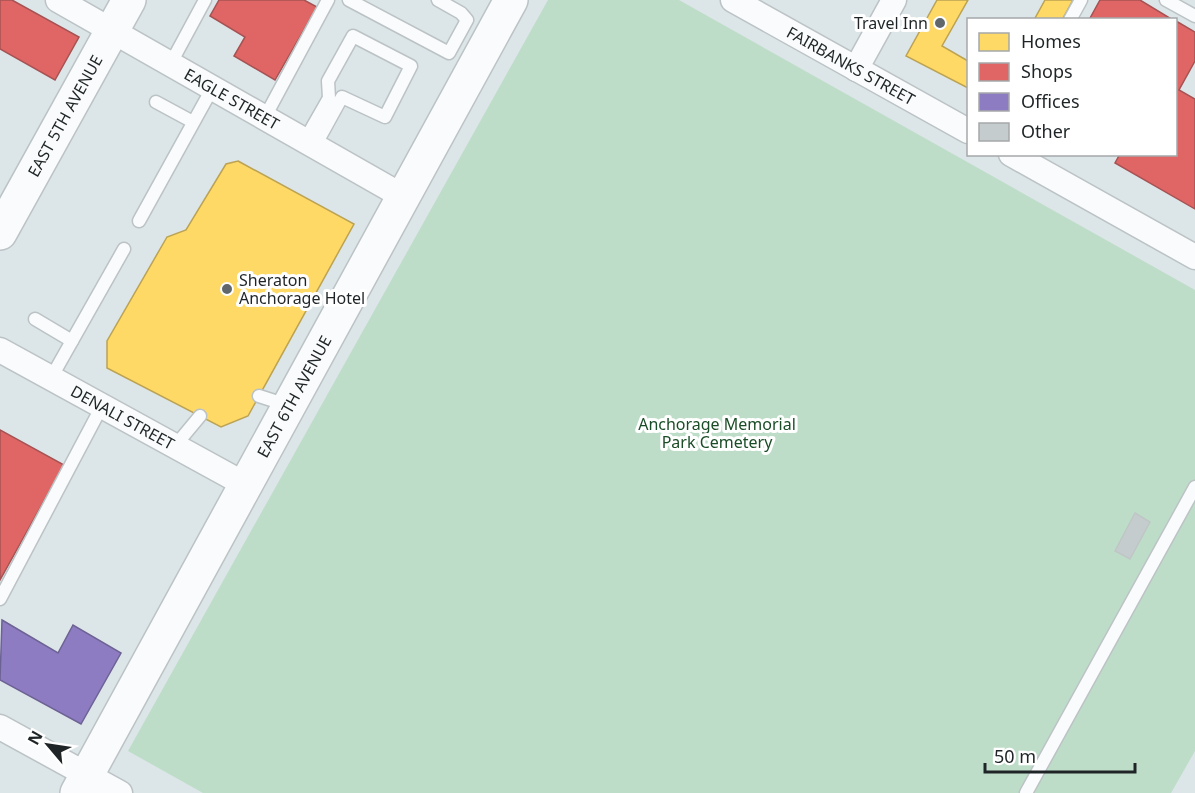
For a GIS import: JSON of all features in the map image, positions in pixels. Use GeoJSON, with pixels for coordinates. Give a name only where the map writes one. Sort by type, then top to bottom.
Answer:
{"type":"FeatureCollection","features":[{"type":"Feature","properties":{"kind":"main road","name":"EAST 5TH AVENUE"},"geometry":{"type":"LineString","coordinates":[[0,233],[129,0]]}},
{"type":"Feature","properties":{"kind":"main road","name":"EAST 6TH AVENUE"},"geometry":{"type":"LineString","coordinates":[[82,784],[246,485],[275,401],[404,197],[511,0]]}},
{"type":"Feature","properties":{"kind":"street","name":"EAGLE STREET"},"geometry":{"type":"LineString","coordinates":[[58,0],[404,197]]}},
{"type":"Feature","properties":{"kind":"street","name":"FAIRBANKS STREET"},"geometry":{"type":"LineString","coordinates":[[733,0],[967,130]]}},
{"type":"Feature","properties":{"kind":"street"},"geometry":{"type":"LineString","coordinates":[[856,69],[894,0]]}},
{"type":"Feature","properties":{"kind":"street"},"geometry":{"type":"LineString","coordinates":[[1015,156],[1195,257]]}},
{"type":"Feature","properties":{"kind":"street","name":"DENALI STREET"},"geometry":{"type":"LineString","coordinates":[[0,350],[246,485]]}},
{"type":"Feature","properties":{"kind":"street"},"geometry":{"type":"LineString","coordinates":[[0,727],[82,784],[120,793]]}},
{"type":"Feature","properties":{"kind":"lane"},"geometry":{"type":"LineString","coordinates":[[171,63],[206,0]]}},
{"type":"Feature","properties":{"kind":"lane"},"geometry":{"type":"LineString","coordinates":[[265,117],[328,0]]}},
{"type":"Feature","properties":{"kind":"lane"},"geometry":{"type":"LineString","coordinates":[[349,0],[449,53],[467,20],[461,13],[438,0]]}},
{"type":"Feature","properties":{"kind":"lane"},"geometry":{"type":"LineString","coordinates":[[1071,18],[1081,0]]}},
{"type":"Feature","properties":{"kind":"lane"},"geometry":{"type":"LineString","coordinates":[[1166,0],[1195,16]]}},
{"type":"Feature","properties":{"kind":"lane"},"geometry":{"type":"LineString","coordinates":[[353,36],[411,66],[385,117],[342,97],[310,143],[329,98],[328,81],[353,36]]}},
{"type":"Feature","properties":{"kind":"lane"},"geometry":{"type":"LineString","coordinates":[[139,221],[213,87]]}},
{"type":"Feature","properties":{"kind":"lane"},"geometry":{"type":"LineString","coordinates":[[156,102],[193,122]]}},
{"type":"Feature","properties":{"kind":"lane"},"geometry":{"type":"LineString","coordinates":[[51,378],[124,249]]}},
{"type":"Feature","properties":{"kind":"lane"},"geometry":{"type":"LineString","coordinates":[[35,319],[72,341]]}},
{"type":"Feature","properties":{"kind":"lane"},"geometry":{"type":"LineString","coordinates":[[0,598],[102,406]]}},
{"type":"Feature","properties":{"kind":"lane"},"geometry":{"type":"LineString","coordinates":[[175,446],[200,416]]}},
{"type":"Feature","properties":{"kind":"lane"},"geometry":{"type":"LineString","coordinates":[[1026,793],[1195,488]]}},
{"type":"Feature","properties":{"kind":"green space","name":"Anchorage Memorial Park Cemetery"},"geometry":{"type":"Polygon","coordinates":[[[548,0],[679,0],[1195,290],[1195,751],[1171,793],[203,793],[128,751],[548,0]]]}},
{"type":"Feature","properties":{"kind":"building: Homes","name":"Travel Inn"},"geometry":{"type":"Polygon","coordinates":[[[937,0],[968,0],[942,46],[967,60],[967,87],[906,56],[937,0]]]}},
{"type":"Feature","properties":{"kind":"building: Homes"},"geometry":{"type":"Polygon","coordinates":[[[1045,0],[1073,0],[1063,18],[1035,18],[1045,0]]]}},
{"type":"Feature","properties":{"kind":"building: Homes","name":"Sheraton Anchorage Hotel"},"geometry":{"type":"Polygon","coordinates":[[[238,161],[354,224],[248,416],[221,427],[107,368],[107,341],[167,237],[186,230],[226,164],[238,161]]]}},
{"type":"Feature","properties":{"kind":"building: Shops"},"geometry":{"type":"Polygon","coordinates":[[[0,0],[12,0],[79,37],[55,80],[0,49],[0,0]]]}},
{"type":"Feature","properties":{"kind":"building: Shops"},"geometry":{"type":"Polygon","coordinates":[[[219,0],[304,0],[317,7],[275,80],[234,56],[245,37],[210,16],[219,0]]]}},
{"type":"Feature","properties":{"kind":"building: Shops"},"geometry":{"type":"Polygon","coordinates":[[[1100,0],[1140,0],[1170,18],[1090,18],[1100,0]]]}},
{"type":"Feature","properties":{"kind":"building: Shops"},"geometry":{"type":"Polygon","coordinates":[[[1177,22],[1195,32],[1195,61],[1179,90],[1195,99],[1195,209],[1115,163],[1119,156],[1177,156],[1177,22]]]}},
{"type":"Feature","properties":{"kind":"building: Shops"},"geometry":{"type":"Polygon","coordinates":[[[0,430],[64,465],[0,580],[0,430]]]}},
{"type":"Feature","properties":{"kind":"building: Offices"},"geometry":{"type":"Polygon","coordinates":[[[2,620],[58,653],[73,625],[121,653],[81,724],[0,680],[2,620]]]}},
{"type":"Feature","properties":{"kind":"building: Other"},"geometry":{"type":"Polygon","coordinates":[[[1135,513],[1150,522],[1130,559],[1115,551],[1135,513]]]}},
{"type":"Feature","properties":{"kind":"place","name":"Travel Inn"},"geometry":{"type":"Point","coordinates":[940,23]}},
{"type":"Feature","properties":{"kind":"place","name":"Sheraton Anchorage Hotel"},"geometry":{"type":"Point","coordinates":[227,289]}}]}
